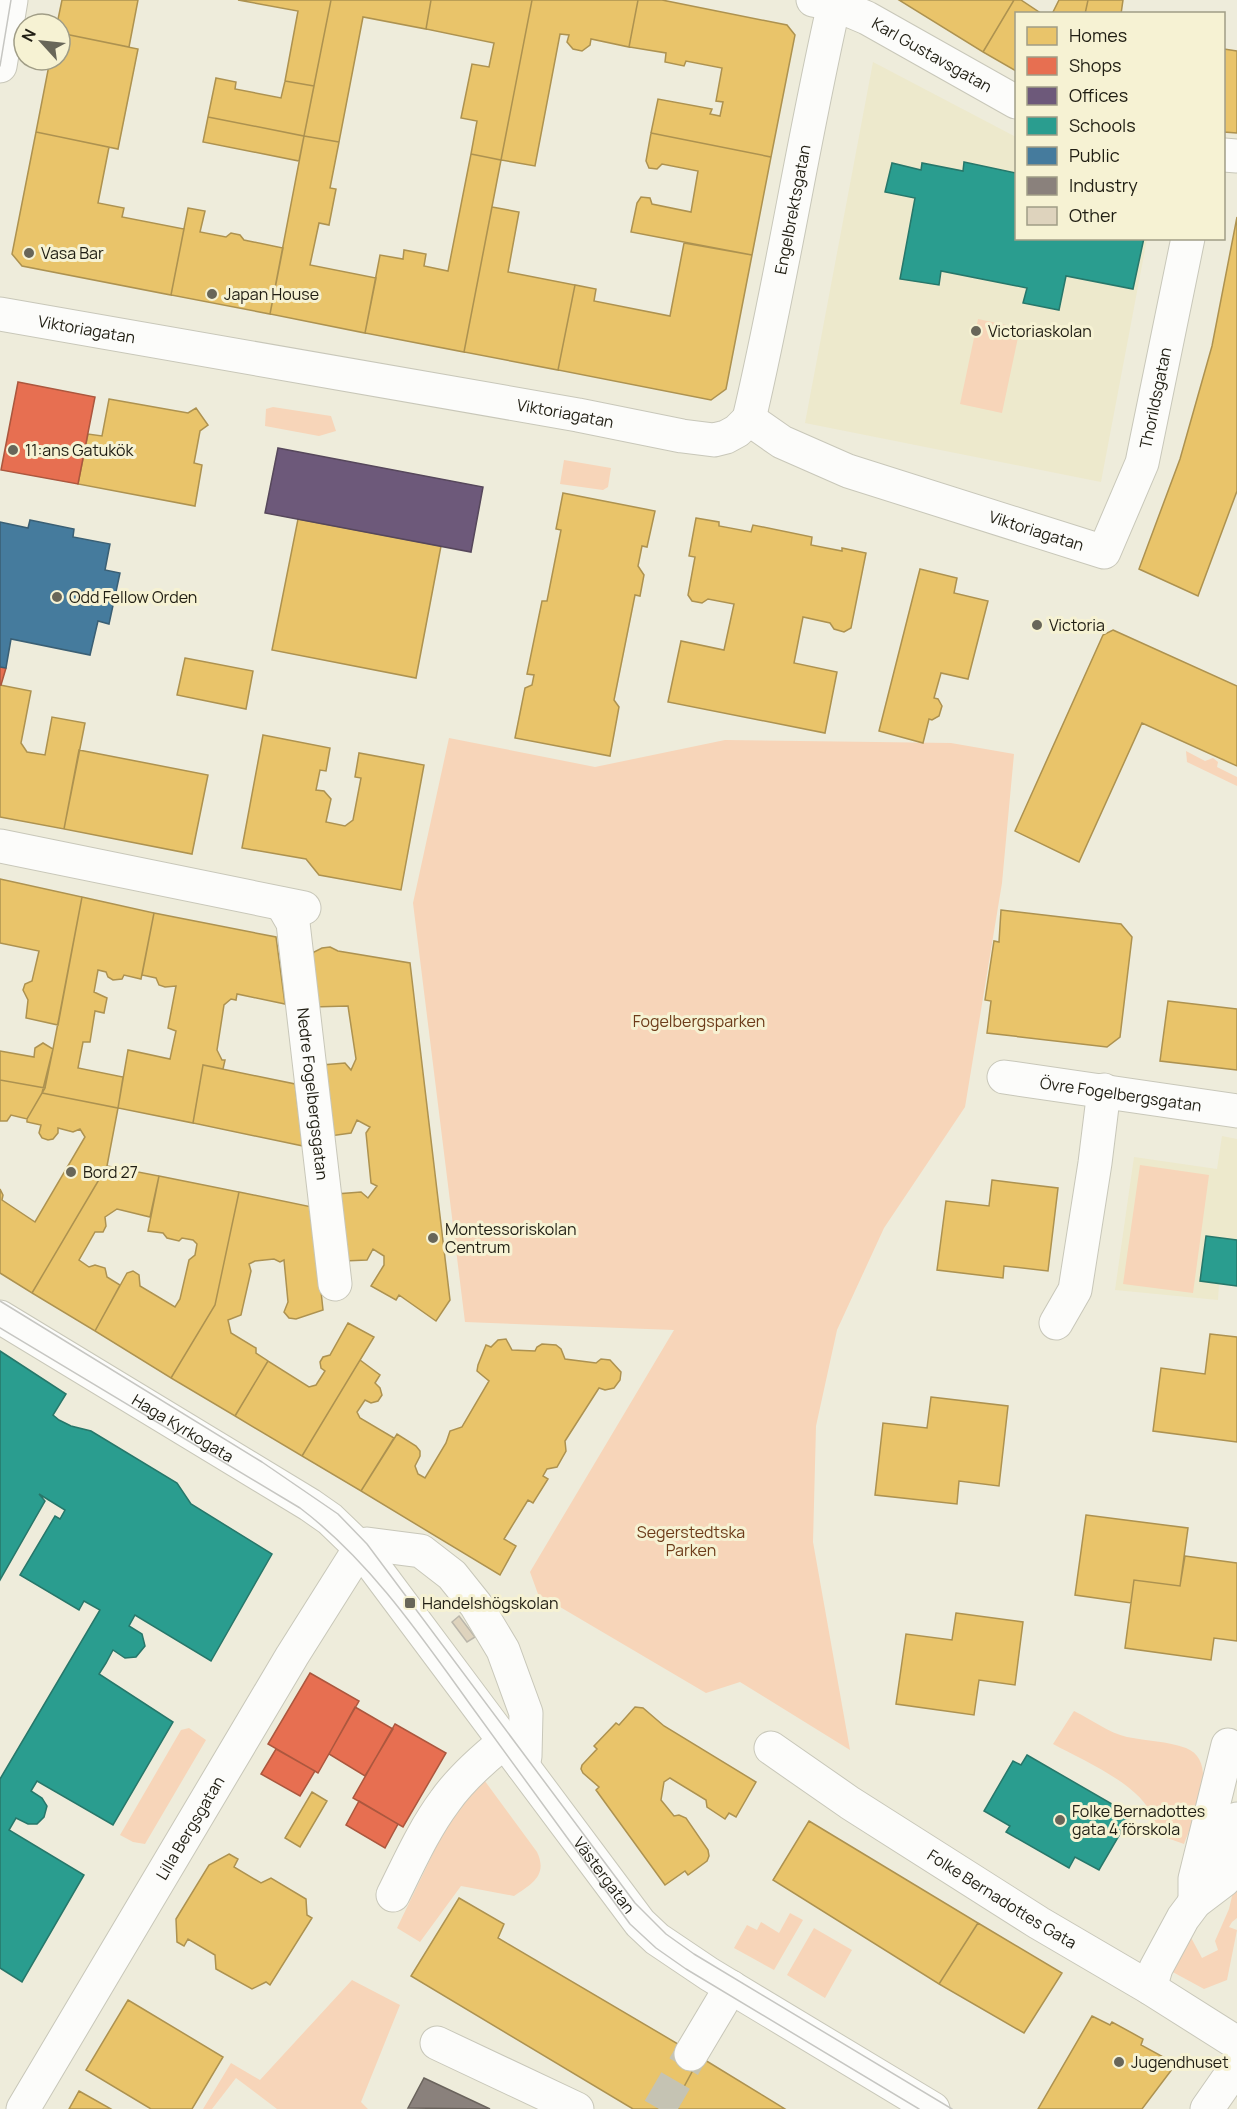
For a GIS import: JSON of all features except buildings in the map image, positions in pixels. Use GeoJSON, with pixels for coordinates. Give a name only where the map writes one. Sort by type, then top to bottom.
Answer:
{"type":"FeatureCollection","features":[{"type":"Feature","properties":{"kind":"street"},"geometry":{"type":"LineString","coordinates":[[0,66],[11,0]]}},
{"type":"Feature","properties":{"kind":"street","name":"Karl Gustavsgatan"},"geometry":{"type":"LineString","coordinates":[[826,1],[867,18],[1015,101]]}},
{"type":"Feature","properties":{"kind":"street","name":"Engelbrektsgatan"},"geometry":{"type":"LineString","coordinates":[[749,419],[826,1]]}},
{"type":"Feature","properties":{"kind":"street","name":"Thorildsgatan"},"geometry":{"type":"LineString","coordinates":[[1104,552],[1142,463],[1188,240]]}},
{"type":"Feature","properties":{"kind":"street","name":"Viktoriagatan"},"geometry":{"type":"LineString","coordinates":[[0,314],[567,413],[682,436],[714,440],[726,437],[737,431],[749,419],[782,442],[848,471],[1104,552]]}},
{"type":"Feature","properties":{"kind":"street","name":"Nedre Fogelbergsgatan"},"geometry":{"type":"LineString","coordinates":[[0,846],[295,906],[293,923],[336,1284]]}},
{"type":"Feature","properties":{"kind":"street","name":"Övre Fogelbergsgatan"},"geometry":{"type":"LineString","coordinates":[[1004,1077],[1237,1111]]}},
{"type":"Feature","properties":{"kind":"street"},"geometry":{"type":"LineString","coordinates":[[1056,1323],[1075,1290],[1104,1090]]}},
{"type":"Feature","properties":{"kind":"street","name":"Haga Kyrkogata"},"geometry":{"type":"LineString","coordinates":[[0,1317],[310,1505],[330,1519],[360,1548]]}},
{"type":"Feature","properties":{"kind":"street"},"geometry":{"type":"LineString","coordinates":[[360,1548],[367,1544],[421,1551],[452,1575],[476,1605],[504,1650],[526,1713],[525,1755],[514,1754],[480,1761],[445,1800],[393,1894]]}},
{"type":"Feature","properties":{"kind":"street","name":"Västergatan"},"geometry":{"type":"LineString","coordinates":[[360,1548],[640,1923],[657,1939],[731,1987],[933,2109]]}},
{"type":"Feature","properties":{"kind":"street","name":"Lilla Bergsgatan"},"geometry":{"type":"LineString","coordinates":[[23,2109],[292,1656],[360,1548]]}},
{"type":"Feature","properties":{"kind":"street"},"geometry":{"type":"LineString","coordinates":[[1195,1902],[1195,1879],[1228,1745]]}},
{"type":"Feature","properties":{"kind":"street","name":"Folke Bernadottes Gata"},"geometry":{"type":"LineString","coordinates":[[771,1748],[850,1803],[1039,1923],[1150,1988],[1237,2043]]}},
{"type":"Feature","properties":{"kind":"street"},"geometry":{"type":"LineString","coordinates":[[1150,1988],[1156,1968],[1195,1902],[1224,1880],[1237,1819]]}},
{"type":"Feature","properties":{"kind":"street"},"geometry":{"type":"LineString","coordinates":[[691,2054],[731,1987]]}},
{"type":"Feature","properties":{"kind":"street"},"geometry":{"type":"LineString","coordinates":[[437,2043],[577,2109]]}},
{"type":"Feature","properties":{"kind":"street"},"geometry":{"type":"LineString","coordinates":[[1207,2109],[1237,2066]]}},
{"type":"Feature","properties":{"kind":"shaded area","name":"Victoriaskolan"},"geometry":{"type":"Polygon","coordinates":[[[873,62],[1015,136],[1015,240],[1147,240],[1101,482],[805,423],[873,62]]]}},
{"type":"Feature","properties":{"kind":"shaded area"},"geometry":{"type":"Polygon","coordinates":[[[1222,1136],[1237,1139],[1237,1286],[1219,1284],[1218,1300],[1115,1290],[1134,1157],[1217,1169],[1222,1136]]]}},
{"type":"Feature","properties":{"kind":"green space"},"geometry":{"type":"Polygon","coordinates":[[[978,319],[1020,328],[1002,413],[960,404],[978,319]]]}},
{"type":"Feature","properties":{"kind":"green space"},"geometry":{"type":"Polygon","coordinates":[[[273,407],[331,416],[336,431],[319,436],[265,426],[266,409],[273,407]]]}},
{"type":"Feature","properties":{"kind":"green space"},"geometry":{"type":"Polygon","coordinates":[[[564,460],[611,468],[608,487],[603,490],[560,484],[564,460]]]}},
{"type":"Feature","properties":{"kind":"green space","name":"Fogelbergsparken"},"geometry":{"type":"Polygon","coordinates":[[[449,738],[595,767],[725,740],[951,743],[1014,754],[1002,883],[965,1107],[884,1228],[837,1330],[816,1426],[813,1542],[850,1750],[740,1682],[706,1693],[538,1594],[530,1572],[674,1330],[465,1322],[413,903],[449,738]]]}},
{"type":"Feature","properties":{"kind":"green space"},"geometry":{"type":"Polygon","coordinates":[[[1186,751],[1205,761],[1213,758],[1218,762],[1217,767],[1237,777],[1237,786],[1187,762],[1186,751]]]}},
{"type":"Feature","properties":{"kind":"green space"},"geometry":{"type":"Polygon","coordinates":[[[1140,1165],[1209,1175],[1193,1293],[1123,1284],[1140,1165]]]}},
{"type":"Feature","properties":{"kind":"green space"},"geometry":{"type":"Polygon","coordinates":[[[1074,1711],[1120,1735],[1164,1742],[1186,1748],[1196,1755],[1202,1766],[1203,1778],[1198,1807],[1184,1844],[1156,1834],[1155,1822],[1148,1807],[1125,1785],[1096,1766],[1053,1744],[1074,1711]]]}},
{"type":"Feature","properties":{"kind":"green space"},"geometry":{"type":"Polygon","coordinates":[[[189,1728],[206,1740],[145,1844],[133,1842],[120,1835],[181,1730],[189,1728]]]}},
{"type":"Feature","properties":{"kind":"green space"},"geometry":{"type":"Polygon","coordinates":[[[479,1773],[537,1852],[541,1867],[539,1873],[532,1883],[514,1896],[461,1886],[420,1942],[397,1928],[466,1785],[479,1773]]]}},
{"type":"Feature","properties":{"kind":"green space"},"geometry":{"type":"Polygon","coordinates":[[[1237,1875],[1237,1918],[1229,1927],[1237,1930],[1227,1980],[1204,1989],[1169,1970],[1188,1932],[1202,1958],[1218,1950],[1215,1941],[1229,1909],[1237,1875]]]}},
{"type":"Feature","properties":{"kind":"green space"},"geometry":{"type":"Polygon","coordinates":[[[790,1913],[803,1920],[774,1970],[734,1948],[747,1925],[757,1930],[761,1922],[779,1933],[790,1913]]]}},
{"type":"Feature","properties":{"kind":"green space"},"geometry":{"type":"Polygon","coordinates":[[[814,1928],[852,1950],[825,1998],[787,1975],[814,1928]]]}},
{"type":"Feature","properties":{"kind":"green space"},"geometry":{"type":"Polygon","coordinates":[[[352,1980],[400,2005],[361,2102],[368,2109],[277,2109],[236,2078],[212,2109],[203,2109],[231,2063],[260,2080],[352,1980]]]}},
{"type":"Feature","properties":{"kind":"tunnel"},"geometry":{"type":"LineString","coordinates":[[659,2109],[691,2054]]}},
{"type":"Feature","properties":{"kind":"tram line"},"geometry":{"type":"LineString","coordinates":[[0,66],[11,0]]}},
{"type":"Feature","properties":{"kind":"tram line"},"geometry":{"type":"LineString","coordinates":[[0,1301],[262,1462],[338,1514],[367,1544],[635,1903],[666,1934],[694,1954],[952,2109]]}},
{"type":"Feature","properties":{"kind":"tram line"},"geometry":{"type":"LineString","coordinates":[[0,1328],[300,1508],[325,1529],[372,1576],[414,1627],[630,1924],[656,1948],[686,1969],[919,2109]]}},
{"type":"Feature","properties":{"kind":"place","name":"Vasa Bar"},"geometry":{"type":"Point","coordinates":[29,253]}},
{"type":"Feature","properties":{"kind":"place","name":"Japan House"},"geometry":{"type":"Point","coordinates":[212,294]}},
{"type":"Feature","properties":{"kind":"place","name":"Victoriaskolan"},"geometry":{"type":"Point","coordinates":[976,331]}},
{"type":"Feature","properties":{"kind":"place","name":"11:ans Gatukök"},"geometry":{"type":"Point","coordinates":[13,450]}},
{"type":"Feature","properties":{"kind":"place","name":"Odd Fellow Orden"},"geometry":{"type":"Point","coordinates":[57,597]}},
{"type":"Feature","properties":{"kind":"place","name":"Victoria"},"geometry":{"type":"Point","coordinates":[1037,625]}},
{"type":"Feature","properties":{"kind":"place","name":"Bord 27"},"geometry":{"type":"Point","coordinates":[71,1172]}},
{"type":"Feature","properties":{"kind":"place","name":"Montessoriskolan Centrum"},"geometry":{"type":"Point","coordinates":[433,1238]}},
{"type":"Feature","properties":{"kind":"place","name":"Handelshögskolan"},"geometry":{"type":"Point","coordinates":[410,1603]}},
{"type":"Feature","properties":{"kind":"place","name":"Folke Bernadottes gata 4 förskola"},"geometry":{"type":"Point","coordinates":[1060,1820]}},
{"type":"Feature","properties":{"kind":"place","name":"Jugendhuset"},"geometry":{"type":"Point","coordinates":[1119,2062]}},
{"type":"Feature","properties":{"kind":"park label","name":"Segerstedtska Parken"},"geometry":{"type":"Point","coordinates":[691,1541]}}]}
